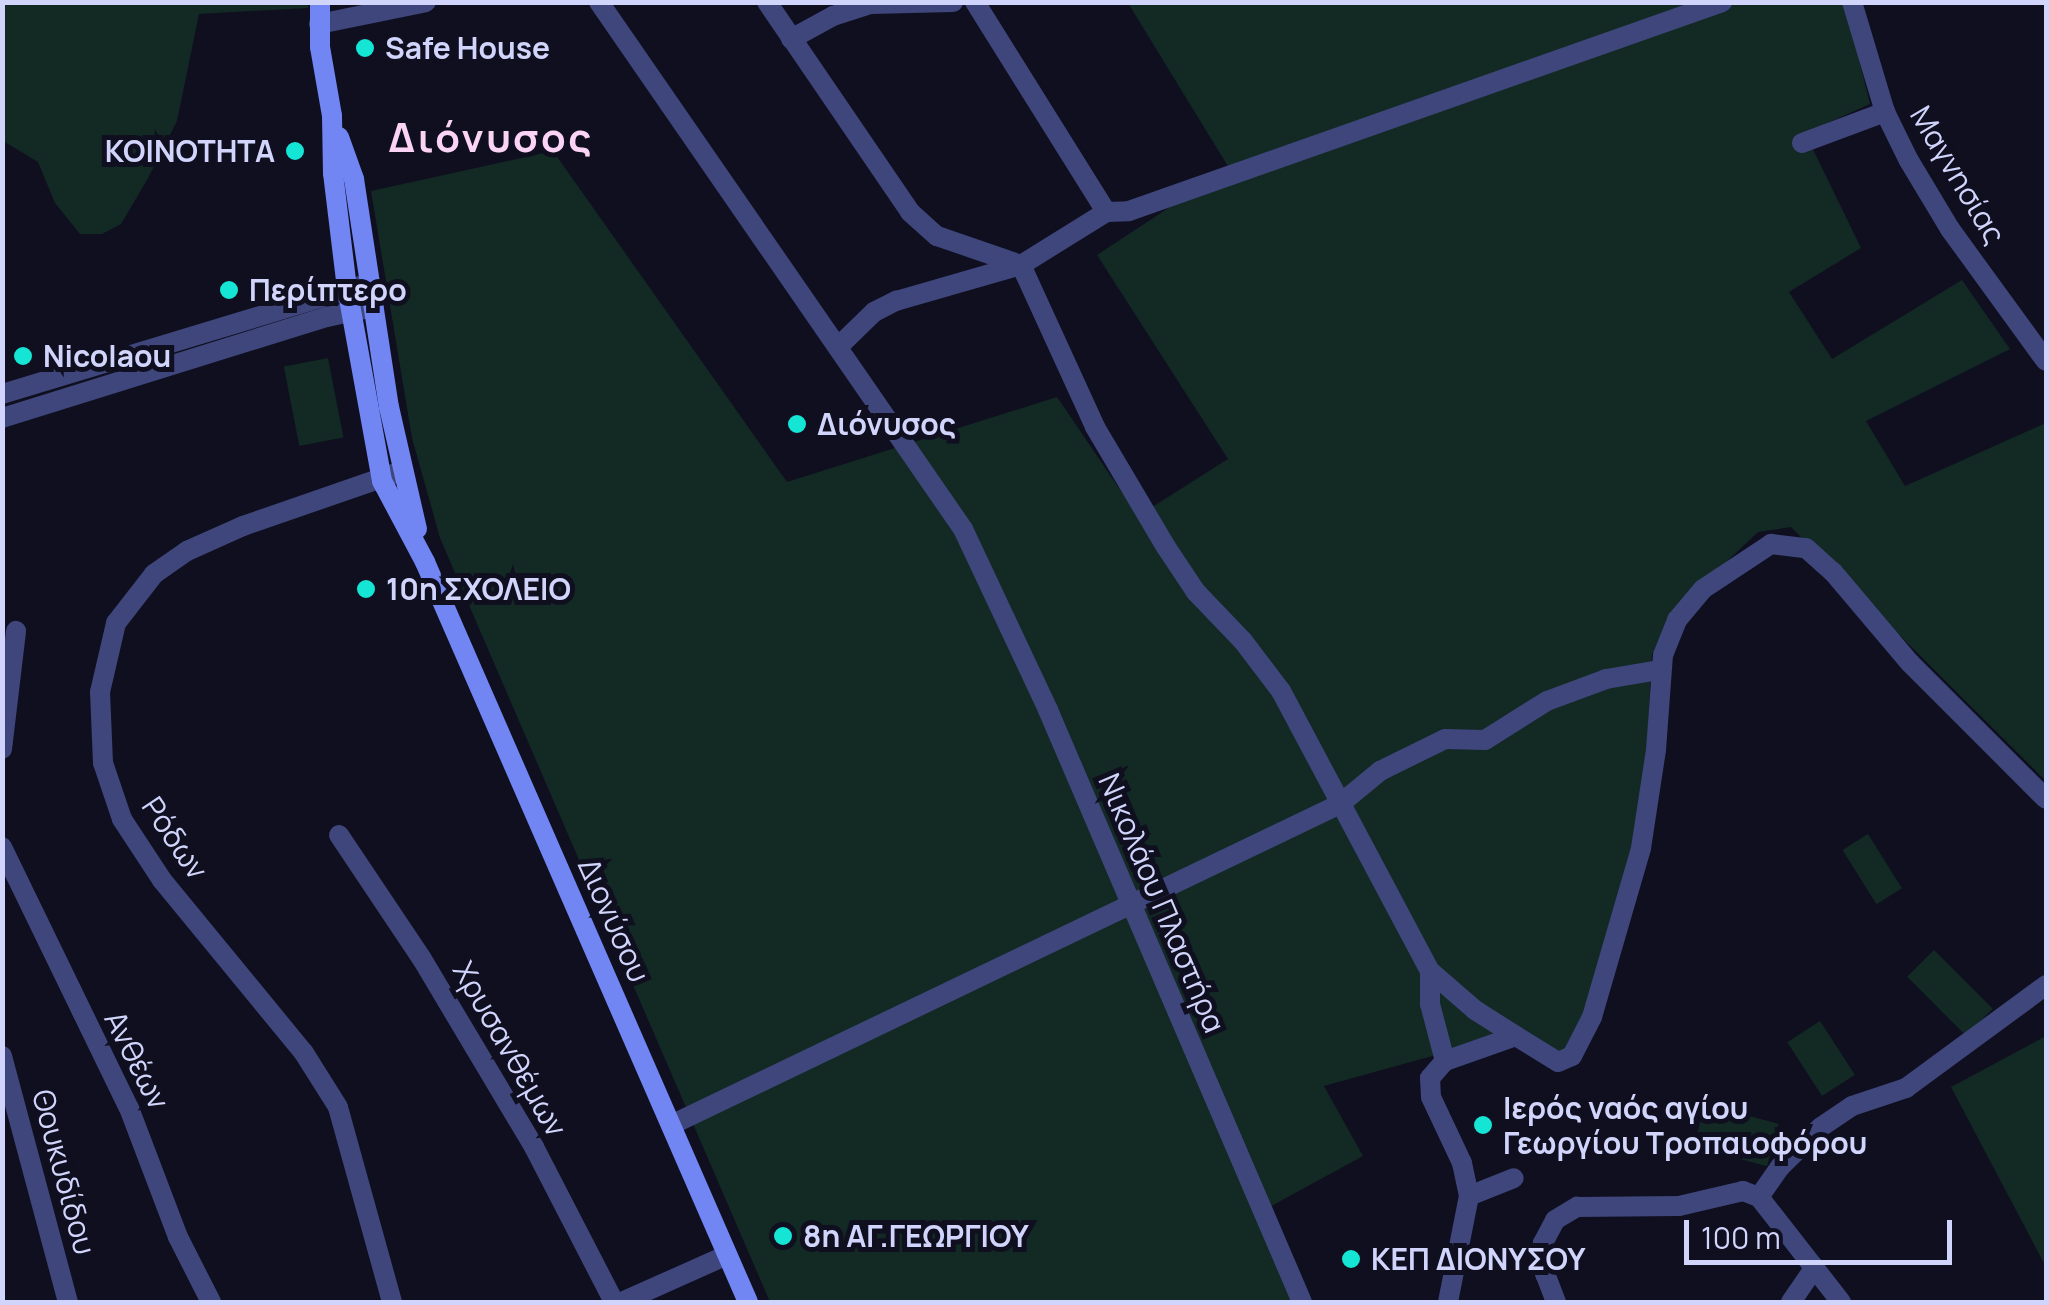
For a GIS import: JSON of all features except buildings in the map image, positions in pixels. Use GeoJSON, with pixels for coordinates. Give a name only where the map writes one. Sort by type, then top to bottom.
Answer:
{"type":"FeatureCollection","features":[{"type":"Feature","properties":{"kind":"main road","name":"Διονύσου"},"geometry":{"type":"LineString","coordinates":[[320,2],[319,24],[332,116],[333,173],[350,310],[382,481],[425,562],[748,1302]]}},
{"type":"Feature","properties":{"kind":"main road","name":"Διονύσου"},"geometry":{"type":"LineString","coordinates":[[332,116],[354,179],[402,471],[425,562]]}},
{"type":"Feature","properties":{"kind":"street"},"geometry":{"type":"LineString","coordinates":[[319,24],[426,2]]}},
{"type":"Feature","properties":{"kind":"street","name":"Νικολάου Πλαστήρα"},"geometry":{"type":"LineString","coordinates":[[598,2],[963,529],[1048,710],[1302,1302]]}},
{"type":"Feature","properties":{"kind":"street"},"geometry":{"type":"LineString","coordinates":[[767,2],[860,145],[917,220],[937,236],[1020,265],[1095,427],[1196,592],[1243,641],[1281,691],[1430,971],[1475,1010],[1552,1060],[1564,1061],[1572,1056],[1592,1017],[1640,848],[1656,750],[1659,670],[1668,637],[1704,589],[1771,544],[1796,544],[1833,572],[1910,663],[2046,799]]}},
{"type":"Feature","properties":{"kind":"street"},"geometry":{"type":"LineString","coordinates":[[791,39],[855,8],[953,2]]}},
{"type":"Feature","properties":{"kind":"street"},"geometry":{"type":"LineString","coordinates":[[975,2],[1106,212]]}},
{"type":"Feature","properties":{"kind":"street"},"geometry":{"type":"LineString","coordinates":[[838,346],[874,312],[896,301],[1020,265],[1106,212],[1129,211],[1722,2]]}},
{"type":"Feature","properties":{"kind":"street","name":"Μαγνησίας"},"geometry":{"type":"LineString","coordinates":[[1852,2],[1885,112],[1950,229],[2046,361]]}},
{"type":"Feature","properties":{"kind":"street"},"geometry":{"type":"LineString","coordinates":[[1802,143],[1885,112]]}},
{"type":"Feature","properties":{"kind":"street"},"geometry":{"type":"LineString","coordinates":[[2,394],[348,288],[372,284]]}},
{"type":"Feature","properties":{"kind":"street"},"geometry":{"type":"LineString","coordinates":[[2,418],[350,310],[374,306]]}},
{"type":"Feature","properties":{"kind":"street","name":"Ρόδων"},"geometry":{"type":"LineString","coordinates":[[392,1302],[338,1107],[304,1052],[162,880],[122,819],[103,764],[100,692],[116,623],[154,574],[187,551],[244,526],[402,471]]}},
{"type":"Feature","properties":{"kind":"street"},"geometry":{"type":"LineString","coordinates":[[2,749],[16,631]]}},
{"type":"Feature","properties":{"kind":"street"},"geometry":{"type":"LineString","coordinates":[[671,1125],[1340,804],[1380,771],[1445,739],[1485,740],[1547,701],[1606,679],[1659,670]]}},
{"type":"Feature","properties":{"kind":"street","name":"Χρυσανθέμων"},"geometry":{"type":"LineString","coordinates":[[340,835],[422,959],[514,1114],[614,1302]]}},
{"type":"Feature","properties":{"kind":"street","name":"Ανθέων"},"geometry":{"type":"LineString","coordinates":[[2,847],[129,1108],[178,1237],[211,1302]]}},
{"type":"Feature","properties":{"kind":"street"},"geometry":{"type":"LineString","coordinates":[[1430,971],[1430,1004],[1446,1060]]}},
{"type":"Feature","properties":{"kind":"street"},"geometry":{"type":"LineString","coordinates":[[1760,1196],[1780,1167],[1822,1127],[1852,1106],[1906,1088],[2045,989]]}},
{"type":"Feature","properties":{"kind":"street"},"geometry":{"type":"LineString","coordinates":[[1448,1302],[1469,1196],[1462,1163],[1428,1088],[1430,1078],[1446,1060],[1516,1036]]}},
{"type":"Feature","properties":{"kind":"street","name":"Θουκυδίδου"},"geometry":{"type":"LineString","coordinates":[[2,1056],[68,1302]]}},
{"type":"Feature","properties":{"kind":"street"},"geometry":{"type":"LineString","coordinates":[[1469,1196],[1514,1178]]}},
{"type":"Feature","properties":{"kind":"street"},"geometry":{"type":"LineString","coordinates":[[1556,1302],[1545,1274],[1543,1243],[1555,1220],[1577,1206],[1679,1206],[1743,1191],[1760,1196],[1841,1302]]}},
{"type":"Feature","properties":{"kind":"street"},"geometry":{"type":"LineString","coordinates":[[622,1302],[727,1255]]}},
{"type":"Feature","properties":{"kind":"street"},"geometry":{"type":"LineString","coordinates":[[1791,1302],[1815,1267]]}},
{"type":"Feature","properties":{"kind":"green space"},"geometry":{"type":"Polygon","coordinates":[[[308,2],[308,8],[199,14],[177,121],[147,180],[121,224],[102,234],[80,234],[55,203],[38,162],[3,141],[2,3],[308,2]]]}},
{"type":"Feature","properties":{"kind":"green space"},"geometry":{"type":"Polygon","coordinates":[[[1128,3],[1845,3],[1870,104],[1805,133],[1861,248],[1789,292],[1832,359],[1962,280],[2010,349],[1866,421],[1905,486],[2046,423],[2046,781],[1791,527],[1758,532],[1672,613],[1652,654],[1644,802],[1576,1040],[1561,1058],[1519,1032],[1324,1086],[1363,1156],[1255,1215],[1292,1302],[770,1302],[440,538],[412,438],[371,191],[553,151],[787,482],[1057,397],[1138,516],[1228,459],[1097,255],[1229,168],[1128,3]]]}},
{"type":"Feature","properties":{"kind":"green space"},"geometry":{"type":"Polygon","coordinates":[[[328,358],[343,438],[299,446],[284,367],[328,358]]]}},
{"type":"Feature","properties":{"kind":"green space"},"geometry":{"type":"Polygon","coordinates":[[[1868,834],[1902,888],[1876,904],[1843,850],[1868,834]]]}},
{"type":"Feature","properties":{"kind":"green space"},"geometry":{"type":"Polygon","coordinates":[[[1934,950],[1993,1009],[1966,1036],[1907,977],[1934,950]]]}},
{"type":"Feature","properties":{"kind":"green space"},"geometry":{"type":"Polygon","coordinates":[[[1820,1021],[1855,1075],[1822,1096],[1787,1042],[1820,1021]]]}},
{"type":"Feature","properties":{"kind":"green space"},"geometry":{"type":"Polygon","coordinates":[[[2046,1036],[2046,1267],[1951,1087],[2046,1036]]]}},
{"type":"Feature","properties":{"kind":"green space"},"geometry":{"type":"Polygon","coordinates":[[[1705,1104],[1778,1124],[1767,1166],[1694,1147],[1705,1104]]]}},
{"type":"Feature","properties":{"kind":"place","name":"Safe House"},"geometry":{"type":"Point","coordinates":[365,48]}},
{"type":"Feature","properties":{"kind":"place","name":"ΚΟΙΝΟΤΗΤΑ"},"geometry":{"type":"Point","coordinates":[295,151]}},
{"type":"Feature","properties":{"kind":"place","name":"Περίπτερο"},"geometry":{"type":"Point","coordinates":[229,290]}},
{"type":"Feature","properties":{"kind":"place","name":"Nicolaou"},"geometry":{"type":"Point","coordinates":[23,356]}},
{"type":"Feature","properties":{"kind":"place","name":"Διόνυσος"},"geometry":{"type":"Point","coordinates":[797,424]}},
{"type":"Feature","properties":{"kind":"place","name":"10η ΣΧΟΛΕΙΟ"},"geometry":{"type":"Point","coordinates":[366,589]}},
{"type":"Feature","properties":{"kind":"place","name":"Ιερός ναός αγίου Γεωργίου Τροπαιοφόρου"},"geometry":{"type":"Point","coordinates":[1483,1125]}},
{"type":"Feature","properties":{"kind":"place","name":"8η ΑΓ.ΓΕΩΡΓΙΟΥ"},"geometry":{"type":"Point","coordinates":[783,1236]}},
{"type":"Feature","properties":{"kind":"place","name":"ΚΕΠ ΔΙΟΝΥΣΟΥ"},"geometry":{"type":"Point","coordinates":[1351,1259]}},
{"type":"Feature","properties":{"kind":"district","name":"Διόνυσος"},"geometry":{"type":"Point","coordinates":[491,137]}}]}
